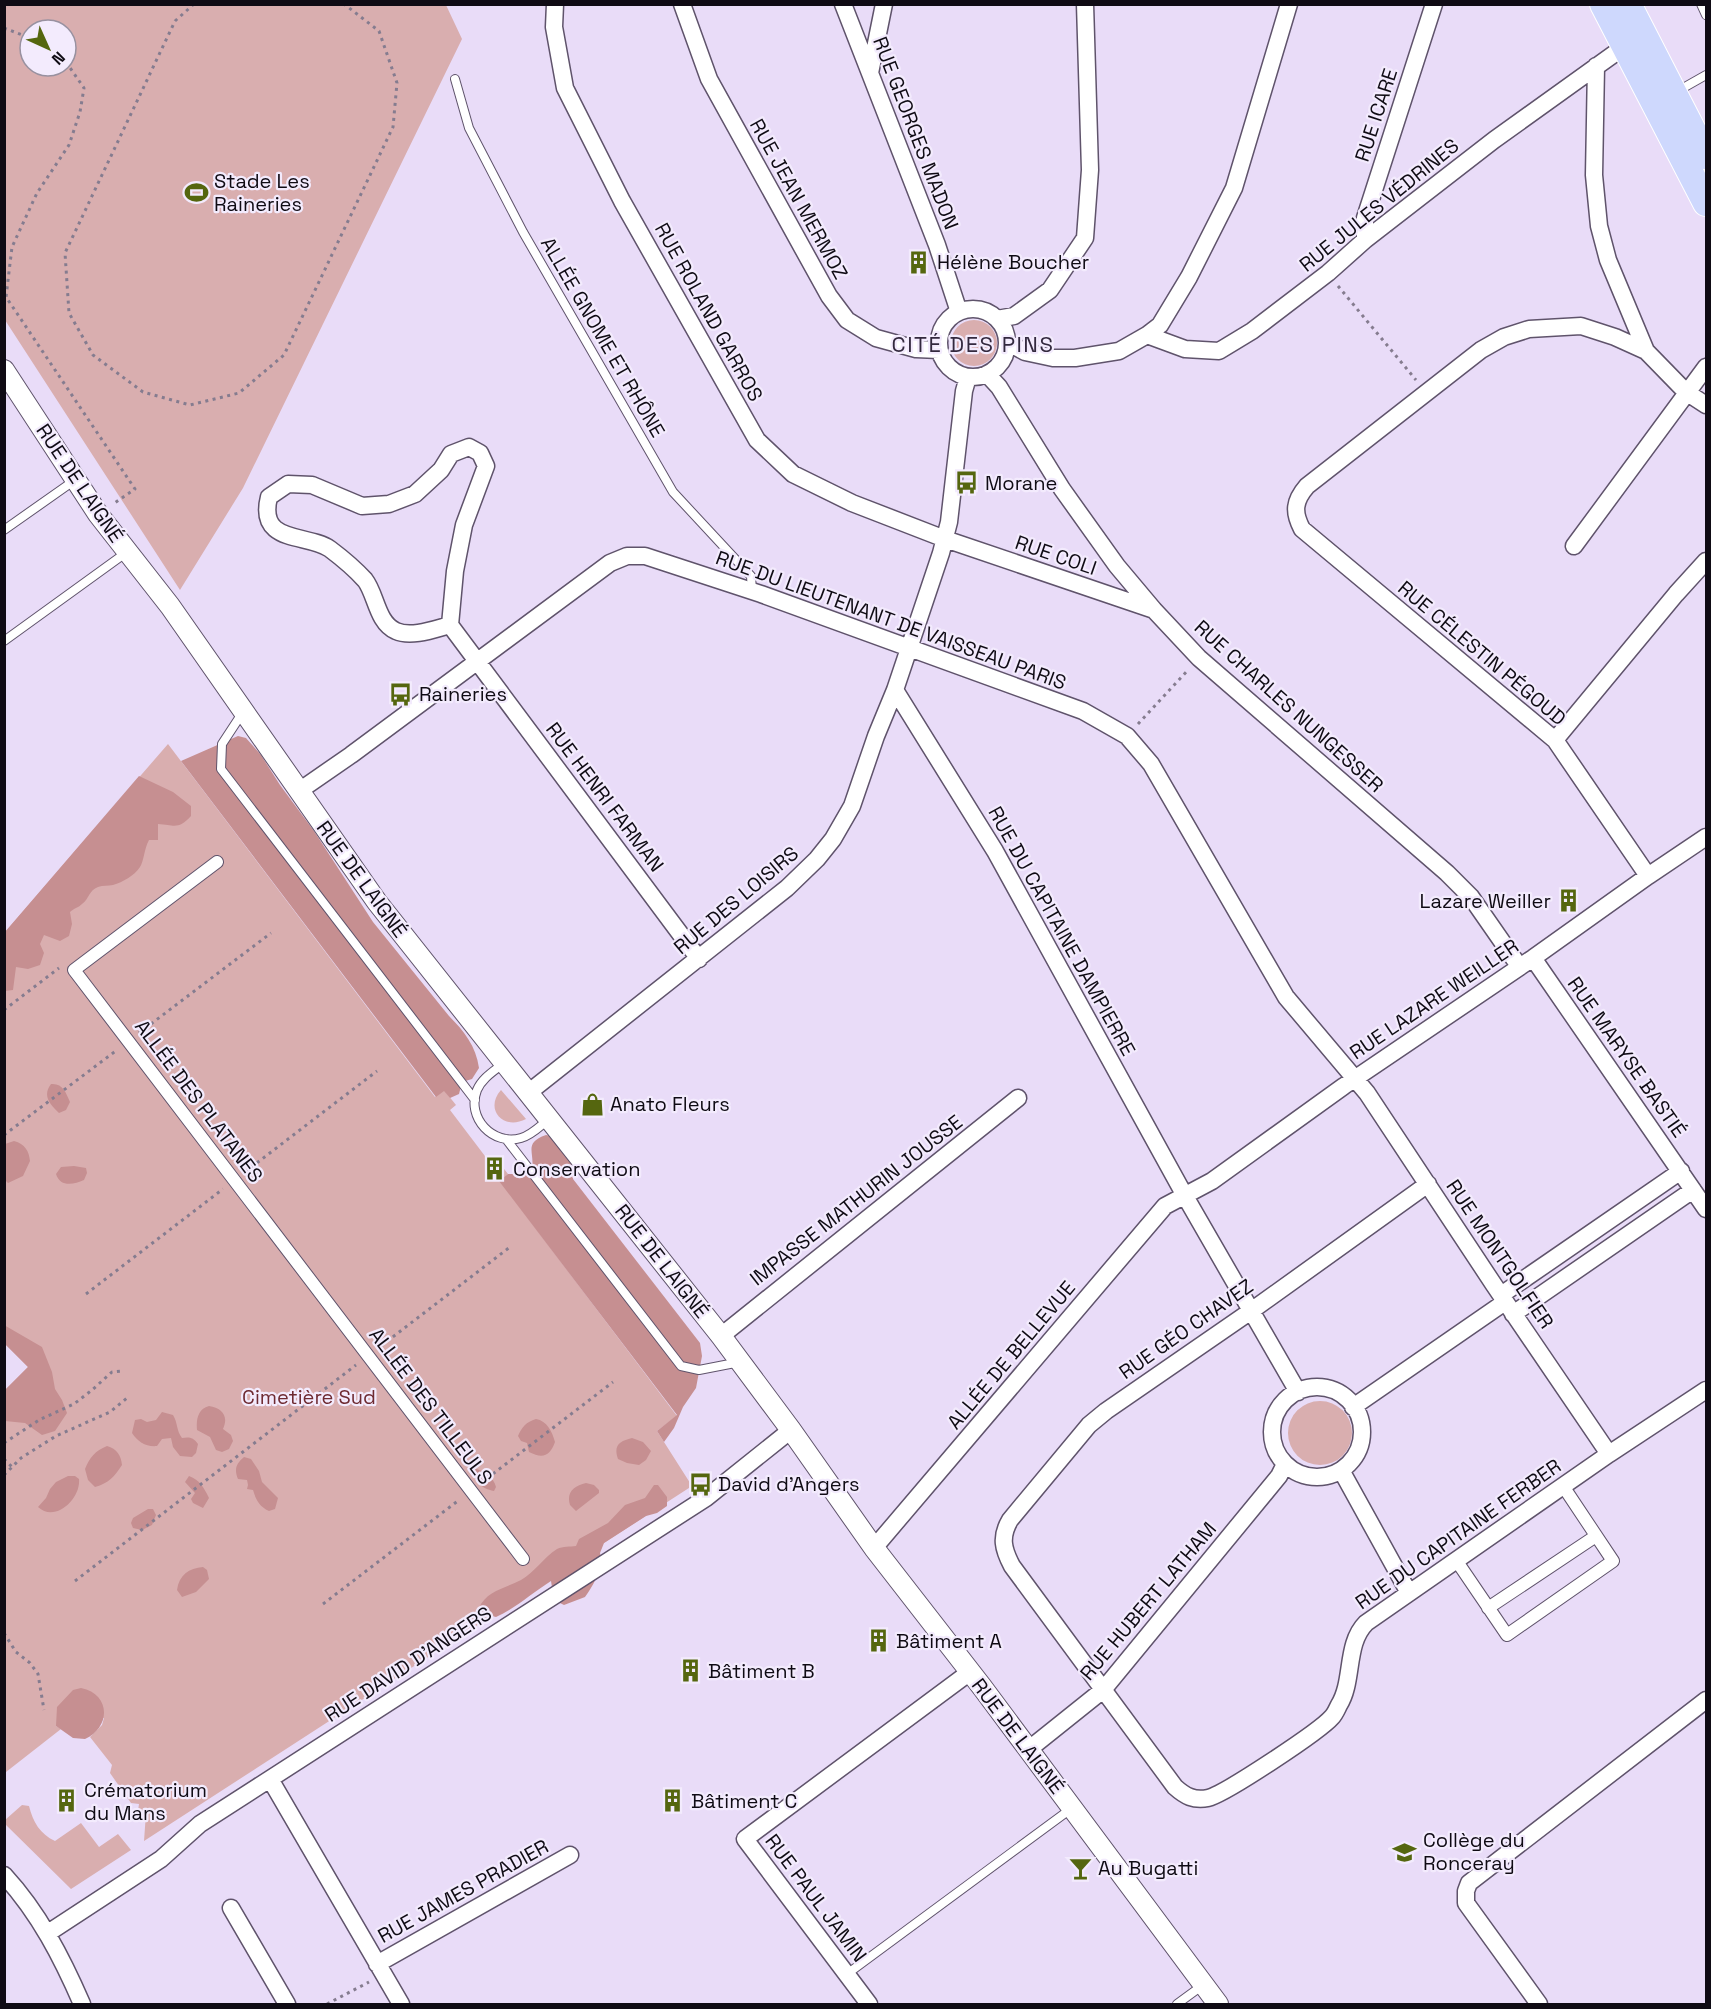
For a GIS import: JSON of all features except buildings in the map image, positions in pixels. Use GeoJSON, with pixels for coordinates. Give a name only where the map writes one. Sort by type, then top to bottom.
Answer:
{"type":"FeatureCollection","features":[{"type":"Feature","properties":{"kind":"main road"},"geometry":{"type":"LineString","coordinates":[[1603,4],[1674,93],[1707,156]]}},
{"type":"Feature","properties":{"kind":"main road"},"geometry":{"type":"LineString","coordinates":[[1628,4],[1634,40],[1707,203]]}},
{"type":"Feature","properties":{"kind":"street","name":"RUE ROLAND GARROS"},"geometry":{"type":"LineString","coordinates":[[555,4],[554,27],[565,88],[622,201],[757,440],[793,474],[852,503],[945,539]]}},
{"type":"Feature","properties":{"kind":"street","name":"RUE JEAN MERMOZ"},"geometry":{"type":"LineString","coordinates":[[682,4],[709,79],[829,296],[847,320],[876,338],[915,350],[939,350]]}},
{"type":"Feature","properties":{"kind":"street","name":"RUE GEORGES MADON"},"geometry":{"type":"LineString","coordinates":[[843,4],[937,245],[959,312]]}},
{"type":"Feature","properties":{"kind":"street"},"geometry":{"type":"LineString","coordinates":[[870,73],[884,4]]}},
{"type":"Feature","properties":{"kind":"street"},"geometry":{"type":"LineString","coordinates":[[998,319],[1014,316],[1050,290],[1085,238],[1090,170],[1085,4]]}},
{"type":"Feature","properties":{"kind":"street"},"geometry":{"type":"LineString","coordinates":[[1007,342],[1025,352],[1053,358],[1075,358],[1119,351],[1160,325],[1189,277],[1233,188],[1289,4]]}},
{"type":"Feature","properties":{"kind":"street","name":"RUE ICARE"},"geometry":{"type":"LineString","coordinates":[[1365,240],[1365,218],[1434,4]]}},
{"type":"Feature","properties":{"kind":"street","name":"RUE JULES VÉDRINES"},"geometry":{"type":"LineString","coordinates":[[1147,335],[1185,350],[1219,351],[1252,332],[1328,273],[1365,240],[1494,140],[1634,40]]}},
{"type":"Feature","properties":{"kind":"street"},"geometry":{"type":"LineString","coordinates":[[1596,66],[1594,176],[1599,226],[1608,260],[1646,351],[1686,392],[1707,405]]}},
{"type":"Feature","properties":{"kind":"street"},"geometry":{"type":"LineString","coordinates":[[979,309],[998,319],[1005,330],[1006,351],[1001,362],[987,374],[968,377],[954,372],[944,361],[939,350],[940,334],[945,323],[959,312],[979,309]]}},
{"type":"Feature","properties":{"kind":"street"},"geometry":{"type":"LineString","coordinates":[[1426,393],[1481,350],[1504,337],[1529,329],[1581,326],[1646,351]]}},
{"type":"Feature","properties":{"kind":"street"},"geometry":{"type":"LineString","coordinates":[[1574,546],[1686,392],[1707,367]]}},
{"type":"Feature","properties":{"kind":"street","name":"RUE DE LAIGNÉ"},"geometry":{"type":"LineString","coordinates":[[4,370],[98,514],[170,606],[377,902],[721,1335],[874,1548],[1029,1750],[1218,2004]]}},
{"type":"Feature","properties":{"kind":"street","name":"RUE CHARLES NUNGESSER"},"geometry":{"type":"LineString","coordinates":[[987,374],[999,387],[1062,489],[1117,566],[1154,610],[1199,658],[1447,873],[1471,897],[1526,962]]}},
{"type":"Feature","properties":{"kind":"street","name":"RUE DES LOISIRS"},"geometry":{"type":"LineString","coordinates":[[528,1093],[787,888],[817,859],[832,839],[852,806],[876,736],[895,690],[945,539],[949,522],[964,391],[968,377]]}},
{"type":"Feature","properties":{"kind":"street","name":"RUE CÉLESTIN PÉGOUD"},"geometry":{"type":"LineString","coordinates":[[1426,393],[1307,486],[1294,507],[1296,518],[1302,529],[1555,740],[1648,876]]}},
{"type":"Feature","properties":{"kind":"street"},"geometry":{"type":"LineString","coordinates":[[469,447],[480,453],[486,466],[464,525],[455,571],[450,625],[422,633],[396,632],[386,624],[366,581],[328,547],[296,539],[278,531],[269,521],[266,508],[269,497],[288,484],[312,485],[362,506],[389,504],[415,494],[441,470],[451,454],[469,447]]}},
{"type":"Feature","properties":{"kind":"street","name":"RUE COLI"},"geometry":{"type":"LineString","coordinates":[[945,539],[1154,610]]}},
{"type":"Feature","properties":{"kind":"street","name":"RUE DU LIEUTENANT DE VAISSEAU PARIS"},"geometry":{"type":"LineString","coordinates":[[299,791],[609,563],[627,556],[645,556],[752,591],[1083,711],[1127,736],[1151,764],[1286,997],[1354,1079]]}},
{"type":"Feature","properties":{"kind":"street"},"geometry":{"type":"LineString","coordinates":[[1555,740],[1676,594],[1707,561]]}},
{"type":"Feature","properties":{"kind":"street","name":"RUE HENRI FARMAN"},"geometry":{"type":"LineString","coordinates":[[450,625],[699,959]]}},
{"type":"Feature","properties":{"kind":"street","name":"RUE DU CAPITAINE DAMPIERRE"},"geometry":{"type":"LineString","coordinates":[[895,690],[995,852],[1185,1196],[1298,1392]]}},
{"type":"Feature","properties":{"kind":"street","name":"RUE LAZARE WEILLER"},"geometry":{"type":"LineString","coordinates":[[1185,1196],[1212,1181],[1354,1079],[1707,837]]}},
{"type":"Feature","properties":{"kind":"street"},"geometry":{"type":"LineString","coordinates":[[74,970],[217,862]]}},
{"type":"Feature","properties":{"kind":"street","name":"RUE MARYSE BASTIÉ"},"geometry":{"type":"LineString","coordinates":[[1526,962],[1707,1209]]}},
{"type":"Feature","properties":{"kind":"street","name":"ALLÉE DES PLATANES"},"geometry":{"type":"LineString","coordinates":[[74,970],[308,1276]]}},
{"type":"Feature","properties":{"kind":"street","name":"RUE MONTGOLFIER"},"geometry":{"type":"LineString","coordinates":[[1354,1079],[1428,1184],[1506,1304],[1609,1454]]}},
{"type":"Feature","properties":{"kind":"street","name":"IMPASSE MATHURIN JOUSSE"},"geometry":{"type":"LineString","coordinates":[[721,1335],[1018,1098]]}},
{"type":"Feature","properties":{"kind":"street"},"geometry":{"type":"LineString","coordinates":[[1506,1304],[1681,1171]]}},
{"type":"Feature","properties":{"kind":"street","name":"RUE GÉO CHAVEZ"},"geometry":{"type":"LineString","coordinates":[[1103,1690],[1012,1566],[1002,1542],[1005,1528],[1010,1520],[1089,1425],[1106,1411],[1251,1311],[1428,1184]]}},
{"type":"Feature","properties":{"kind":"street"},"geometry":{"type":"LineString","coordinates":[[1353,1407],[1506,1304],[1693,1190]]}},
{"type":"Feature","properties":{"kind":"street","name":"ALLÉE DE BELLEVUE"},"geometry":{"type":"LineString","coordinates":[[874,1548],[1166,1206],[1185,1196]]}},
{"type":"Feature","properties":{"kind":"street","name":"ALLÉE DES TILLEULS"},"geometry":{"type":"LineString","coordinates":[[308,1276],[523,1559]]}},
{"type":"Feature","properties":{"kind":"street"},"geometry":{"type":"LineString","coordinates":[[1308,1388],[1328,1389],[1338,1393],[1353,1407],[1359,1417],[1361,1441],[1357,1452],[1341,1470],[1328,1476],[1312,1477],[1297,1473],[1276,1453],[1272,1439],[1272,1425],[1282,1405],[1298,1392],[1308,1388]]}},
{"type":"Feature","properties":{"kind":"street","name":"RUE DU CAPITAINE FERBER"},"geometry":{"type":"LineString","coordinates":[[1103,1690],[1175,1787],[1190,1798],[1208,1798],[1226,1790],[1332,1717],[1341,1702],[1359,1630],[1381,1612],[1609,1454],[1707,1390]]}},
{"type":"Feature","properties":{"kind":"street","name":"RUE DAVID D'ANGERS"},"geometry":{"type":"LineString","coordinates":[[48,1933],[161,1859],[200,1824],[706,1498],[791,1430]]}},
{"type":"Feature","properties":{"kind":"street","name":"RUE HUBERT LATHAM"},"geometry":{"type":"LineString","coordinates":[[1029,1750],[1103,1690],[1279,1476],[1285,1464]]}},
{"type":"Feature","properties":{"kind":"street"},"geometry":{"type":"LineString","coordinates":[[1341,1470],[1409,1593]]}},
{"type":"Feature","properties":{"kind":"street"},"geometry":{"type":"LineString","coordinates":[[1456,1560],[1507,1635],[1613,1561],[1563,1486]]}},
{"type":"Feature","properties":{"kind":"street"},"geometry":{"type":"LineString","coordinates":[[1488,1608],[1596,1536]]}},
{"type":"Feature","properties":{"kind":"street","name":"RUE PAUL JAMIN"},"geometry":{"type":"LineString","coordinates":[[870,2004],[745,1839],[970,1672]]}},
{"type":"Feature","properties":{"kind":"street"},"geometry":{"type":"LineString","coordinates":[[1539,2004],[1466,1903],[1469,1883],[1707,1700]]}},
{"type":"Feature","properties":{"kind":"street","name":"RUE JAMES PRADIER"},"geometry":{"type":"LineString","coordinates":[[270,1779],[401,2004]]}},
{"type":"Feature","properties":{"kind":"street","name":"RUE JAMES PRADIER"},"geometry":{"type":"LineString","coordinates":[[381,1969],[570,1855]]}},
{"type":"Feature","properties":{"kind":"street"},"geometry":{"type":"LineString","coordinates":[[4,1875],[48,1933],[82,2004]]}},
{"type":"Feature","properties":{"kind":"street"},"geometry":{"type":"LineString","coordinates":[[231,1908],[287,2004]]}},
{"type":"Feature","properties":{"kind":"lane"},"geometry":{"type":"LineString","coordinates":[[1701,4],[1707,15]]}},
{"type":"Feature","properties":{"kind":"lane"},"geometry":{"type":"LineString","coordinates":[[1674,93],[1707,75]]}},
{"type":"Feature","properties":{"kind":"lane","name":"ALLÉE GNOME ET RHÔNE"},"geometry":{"type":"LineString","coordinates":[[455,79],[469,128],[524,232],[673,492],[751,576],[752,591]]}},
{"type":"Feature","properties":{"kind":"lane"},"geometry":{"type":"LineString","coordinates":[[4,530],[76,479]]}},
{"type":"Feature","properties":{"kind":"lane"},"geometry":{"type":"LineString","coordinates":[[4,641],[128,552]]}},
{"type":"Feature","properties":{"kind":"lane"},"geometry":{"type":"LineString","coordinates":[[243,712],[222,744],[221,770],[475,1100]]}},
{"type":"Feature","properties":{"kind":"lane"},"geometry":{"type":"LineString","coordinates":[[504,1063],[484,1080],[477,1090],[476,1113],[481,1124],[489,1133],[506,1139],[524,1137],[549,1119]]}},
{"type":"Feature","properties":{"kind":"lane"},"geometry":{"type":"LineString","coordinates":[[506,1139],[681,1366],[699,1370],[741,1362]]}},
{"type":"Feature","properties":{"kind":"lane"},"geometry":{"type":"LineString","coordinates":[[847,1974],[1072,1808]]}},
{"type":"Feature","properties":{"kind":"lane"},"geometry":{"type":"LineString","coordinates":[[1176,2004],[1204,1984]]}},
{"type":"Feature","properties":{"kind":"path"},"geometry":{"type":"LineString","coordinates":[[194,4],[175,21],[65,254],[69,313],[93,355],[143,392],[190,405],[239,393],[284,355],[393,128],[397,83],[379,31],[344,4]]}},
{"type":"Feature","properties":{"kind":"path"},"geometry":{"type":"LineString","coordinates":[[77,78],[84,88],[80,112],[69,145],[37,193],[12,247],[6,297],[135,489],[98,514]]}},
{"type":"Feature","properties":{"kind":"path"},"geometry":{"type":"LineString","coordinates":[[1328,273],[1426,393]]}},
{"type":"Feature","properties":{"kind":"path"},"geometry":{"type":"LineString","coordinates":[[1127,736],[1199,658]]}},
{"type":"Feature","properties":{"kind":"path"},"geometry":{"type":"LineString","coordinates":[[4,1010],[62,966],[74,970]]}},
{"type":"Feature","properties":{"kind":"path"},"geometry":{"type":"LineString","coordinates":[[75,1581],[510,1247]]}},
{"type":"Feature","properties":{"kind":"path"},"geometry":{"type":"LineString","coordinates":[[4,1443],[39,1420],[74,1404],[112,1372],[123,1371]]}},
{"type":"Feature","properties":{"kind":"path"},"geometry":{"type":"LineString","coordinates":[[4,1475],[21,1458],[57,1436],[110,1412],[127,1398]]}},
{"type":"Feature","properties":{"kind":"path"},"geometry":{"type":"LineString","coordinates":[[4,1459],[12,1467]]}},
{"type":"Feature","properties":{"kind":"path"},"geometry":{"type":"LineString","coordinates":[[4,1633],[16,1652],[30,1663],[38,1674],[44,1710]]}},
{"type":"Feature","properties":{"kind":"path"},"geometry":{"type":"LineString","coordinates":[[327,2004],[381,1969]]}},
{"type":"Feature","properties":{"kind":"green space","name":"Stade Les Raineries"},"geometry":{"type":"Polygon","coordinates":[[[5,4],[446,5],[462,39],[243,488],[180,590],[5,320],[5,4]]]}},
{"type":"Feature","properties":{"kind":"green space"},"geometry":{"type":"Polygon","coordinates":[[[974,320],[990,327],[997,343],[990,359],[974,366],[958,359],[951,343],[958,327],[974,320]]]}},
{"type":"Feature","properties":{"kind":"green space","name":"Cimetière Sud"},"geometry":{"type":"Polygon","coordinates":[[[168,744],[435,1097],[444,1090],[456,1105],[450,1110],[491,1164],[497,1160],[508,1174],[500,1181],[677,1416],[657,1431],[692,1486],[144,1841],[146,1813],[138,1811],[139,1804],[131,1803],[110,1773],[112,1765],[90,1737],[102,1725],[104,1718],[56,1726],[61,1729],[5,1771],[5,1390],[28,1367],[5,1344],[5,932],[168,744]]]}},
{"type":"Feature","properties":{"kind":"green space"},"geometry":{"type":"Polygon","coordinates":[[[501,1090],[526,1119],[510,1122],[499,1116],[494,1104],[501,1090]]]}},
{"type":"Feature","properties":{"kind":"green space"},"geometry":{"type":"Polygon","coordinates":[[[1320,1401],[1343,1410],[1352,1433],[1343,1456],[1320,1465],[1297,1456],[1288,1433],[1297,1410],[1320,1401]]]}},
{"type":"Feature","properties":{"kind":"green space"},"geometry":{"type":"Polygon","coordinates":[[[22,1805],[29,1806],[38,1827],[55,1841],[81,1823],[99,1847],[118,1834],[131,1850],[71,1889],[5,1824],[5,1820],[22,1805]]]}},
{"type":"Feature","properties":{"kind":"shaded area"},"geometry":{"type":"Polygon","coordinates":[[[238,736],[246,738],[261,755],[373,922],[468,1039],[479,1068],[472,1079],[462,1082],[459,1094],[450,1098],[444,1091],[436,1097],[181,761],[238,736]]]}},
{"type":"Feature","properties":{"kind":"shaded area"},"geometry":{"type":"Polygon","coordinates":[[[139,776],[173,792],[191,806],[191,816],[179,825],[158,824],[158,840],[149,840],[138,870],[121,882],[95,888],[84,902],[70,912],[72,924],[69,936],[60,941],[44,935],[40,944],[44,953],[40,965],[28,969],[16,967],[13,990],[5,991],[5,932],[139,776]]]}},
{"type":"Feature","properties":{"kind":"shaded area"},"geometry":{"type":"Polygon","coordinates":[[[51,1084],[61,1087],[70,1102],[66,1110],[59,1113],[47,1096],[51,1084]]]}},
{"type":"Feature","properties":{"kind":"shaded area"},"geometry":{"type":"Polygon","coordinates":[[[546,1135],[557,1137],[570,1153],[573,1179],[700,1343],[702,1356],[696,1388],[664,1442],[657,1431],[677,1415],[499,1181],[508,1174],[525,1174],[532,1169],[532,1145],[546,1135]]]}},
{"type":"Feature","properties":{"kind":"shaded area"},"geometry":{"type":"Polygon","coordinates":[[[14,1141],[26,1148],[30,1161],[23,1176],[8,1183],[5,1180],[5,1144],[14,1141]]]}},
{"type":"Feature","properties":{"kind":"shaded area"},"geometry":{"type":"Polygon","coordinates":[[[61,1167],[86,1168],[87,1173],[84,1180],[71,1184],[64,1183],[58,1178],[56,1174],[61,1167]]]}},
{"type":"Feature","properties":{"kind":"shaded area"},"geometry":{"type":"Polygon","coordinates":[[[4,1325],[42,1347],[52,1372],[55,1389],[67,1413],[55,1431],[42,1435],[25,1423],[5,1421],[5,1390],[28,1367],[5,1344],[4,1325]]]}},
{"type":"Feature","properties":{"kind":"shaded area"},"geometry":{"type":"Polygon","coordinates":[[[209,1406],[223,1413],[225,1424],[223,1429],[231,1435],[233,1441],[229,1449],[222,1452],[216,1450],[210,1437],[197,1430],[198,1415],[202,1409],[209,1406]]]}},
{"type":"Feature","properties":{"kind":"shaded area"},"geometry":{"type":"Polygon","coordinates":[[[162,1412],[173,1415],[182,1438],[191,1438],[198,1444],[196,1453],[192,1457],[180,1456],[173,1447],[171,1438],[162,1439],[157,1446],[149,1446],[132,1433],[135,1420],[141,1419],[147,1422],[156,1420],[162,1412]]]}},
{"type":"Feature","properties":{"kind":"shaded area"},"geometry":{"type":"Polygon","coordinates":[[[536,1419],[548,1427],[555,1442],[551,1450],[542,1456],[529,1452],[527,1443],[521,1441],[518,1436],[525,1425],[536,1419]]]}},
{"type":"Feature","properties":{"kind":"shaded area"},"geometry":{"type":"Polygon","coordinates":[[[632,1438],[643,1442],[651,1451],[646,1460],[639,1465],[618,1459],[616,1450],[619,1444],[632,1438]]]}},
{"type":"Feature","properties":{"kind":"shaded area"},"geometry":{"type":"Polygon","coordinates":[[[107,1446],[118,1453],[122,1465],[111,1479],[95,1487],[88,1480],[85,1469],[93,1455],[107,1446]]]}},
{"type":"Feature","properties":{"kind":"shaded area"},"geometry":{"type":"Polygon","coordinates":[[[244,1457],[251,1459],[259,1471],[262,1482],[278,1498],[275,1509],[269,1511],[263,1507],[253,1490],[247,1489],[247,1480],[238,1479],[236,1467],[244,1457]]]}},
{"type":"Feature","properties":{"kind":"shaded area"},"geometry":{"type":"Polygon","coordinates":[[[474,1468],[491,1477],[496,1487],[494,1491],[483,1487],[478,1482],[472,1472],[474,1468]]]}},
{"type":"Feature","properties":{"kind":"shaded area"},"geometry":{"type":"Polygon","coordinates":[[[68,1476],[75,1476],[79,1479],[79,1487],[71,1501],[66,1506],[52,1512],[38,1507],[56,1482],[68,1476]]]}},
{"type":"Feature","properties":{"kind":"shaded area"},"geometry":{"type":"Polygon","coordinates":[[[189,1476],[199,1482],[209,1498],[203,1508],[193,1503],[191,1499],[195,1493],[185,1482],[189,1476]]]}},
{"type":"Feature","properties":{"kind":"shaded area"},"geometry":{"type":"Polygon","coordinates":[[[586,1483],[594,1485],[599,1493],[576,1511],[570,1505],[570,1493],[586,1483]]]}},
{"type":"Feature","properties":{"kind":"shaded area"},"geometry":{"type":"Polygon","coordinates":[[[654,1485],[658,1485],[667,1497],[667,1506],[657,1513],[646,1516],[604,1543],[600,1553],[599,1570],[585,1597],[564,1605],[554,1600],[551,1581],[496,1617],[484,1614],[479,1608],[491,1594],[526,1577],[557,1549],[576,1546],[579,1539],[608,1523],[625,1505],[645,1498],[654,1485]]]}},
{"type":"Feature","properties":{"kind":"shaded area"},"geometry":{"type":"Polygon","coordinates":[[[148,1509],[153,1509],[156,1515],[152,1525],[142,1530],[133,1528],[131,1523],[133,1518],[148,1509]]]}},
{"type":"Feature","properties":{"kind":"shaded area"},"geometry":{"type":"Polygon","coordinates":[[[203,1567],[207,1570],[209,1579],[196,1592],[182,1597],[177,1590],[182,1576],[193,1569],[203,1567]]]}},
{"type":"Feature","properties":{"kind":"shaded area"},"geometry":{"type":"Polygon","coordinates":[[[81,1688],[91,1691],[98,1697],[104,1711],[100,1727],[85,1739],[73,1738],[56,1726],[57,1707],[73,1690],[81,1688]]]}},
{"type":"Feature","properties":{"kind":"place","name":"Stade Les Raineries"},"geometry":{"type":"Point","coordinates":[196,193]}},
{"type":"Feature","properties":{"kind":"place","name":"Hélène Boucher"},"geometry":{"type":"Point","coordinates":[919,262]}},
{"type":"Feature","properties":{"kind":"place","name":"Morane"},"geometry":{"type":"Point","coordinates":[967,483]}},
{"type":"Feature","properties":{"kind":"place","name":"Raineries"},"geometry":{"type":"Point","coordinates":[401,694]}},
{"type":"Feature","properties":{"kind":"place","name":"Lazare Weiller"},"geometry":{"type":"Point","coordinates":[1569,901]}},
{"type":"Feature","properties":{"kind":"place","name":"Anato Fleurs"},"geometry":{"type":"Point","coordinates":[592,1104]}},
{"type":"Feature","properties":{"kind":"place","name":"Conservation"},"geometry":{"type":"Point","coordinates":[495,1169]}},
{"type":"Feature","properties":{"kind":"place","name":"David d'Angers"},"geometry":{"type":"Point","coordinates":[700,1484]}},
{"type":"Feature","properties":{"kind":"place","name":"Bâtiment A"},"geometry":{"type":"Point","coordinates":[878,1641]}},
{"type":"Feature","properties":{"kind":"place","name":"Bâtiment B"},"geometry":{"type":"Point","coordinates":[690,1671]}},
{"type":"Feature","properties":{"kind":"place","name":"Crématorium du Mans"},"geometry":{"type":"Point","coordinates":[66,1801]}},
{"type":"Feature","properties":{"kind":"place","name":"Bâtiment C"},"geometry":{"type":"Point","coordinates":[673,1801]}},
{"type":"Feature","properties":{"kind":"place","name":"Collège du Ronceray"},"geometry":{"type":"Point","coordinates":[1405,1852]}},
{"type":"Feature","properties":{"kind":"place","name":"Au Bugatti"},"geometry":{"type":"Point","coordinates":[1080,1868]}},
{"type":"Feature","properties":{"kind":"district","name":"CITÉ DES PINS"},"geometry":{"type":"Point","coordinates":[973,344]}}]}
